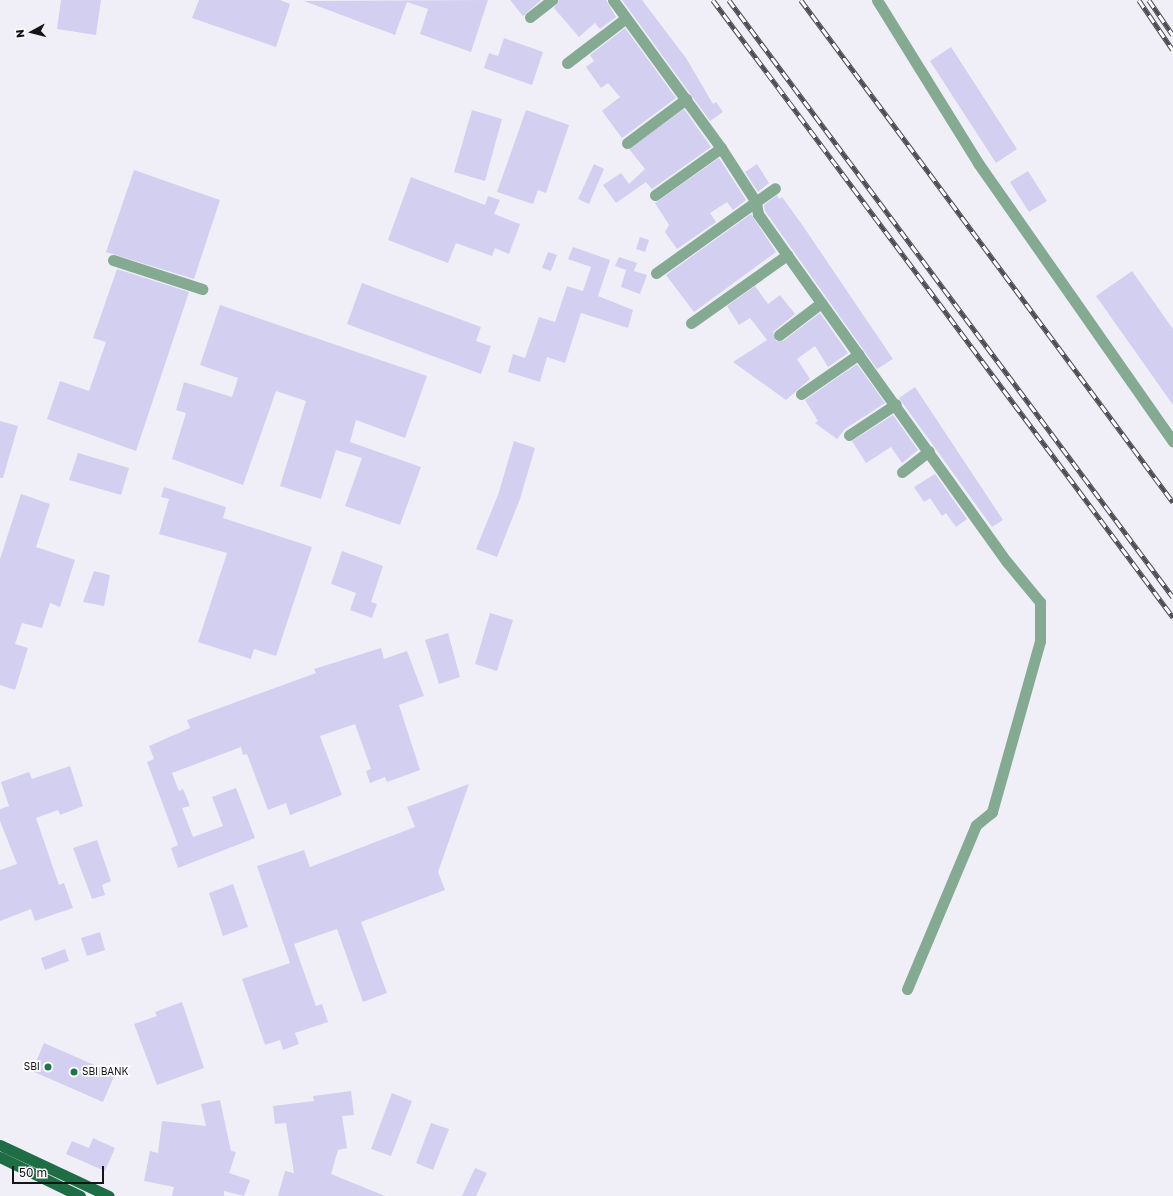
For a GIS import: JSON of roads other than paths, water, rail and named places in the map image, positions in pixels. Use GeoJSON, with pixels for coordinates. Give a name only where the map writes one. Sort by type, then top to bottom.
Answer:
{"type":"FeatureCollection","features":[{"type":"Feature","properties":{"kind":"main road"},"geometry":{"type":"LineString","coordinates":[[0,1144],[109,1196]]}},
{"type":"Feature","properties":{"kind":"main road"},"geometry":{"type":"LineString","coordinates":[[0,1157],[80,1196]]}},
{"type":"Feature","properties":{"kind":"street"},"geometry":{"type":"LineString","coordinates":[[530,17],[552,0]]}},
{"type":"Feature","properties":{"kind":"street"},"geometry":{"type":"LineString","coordinates":[[612,0],[721,148],[756,202],[758,214],[821,303],[896,404],[1007,562],[1040,602],[1040,642],[992,812],[976,825],[907,989]]}},
{"type":"Feature","properties":{"kind":"street"},"geometry":{"type":"LineString","coordinates":[[877,0],[978,163],[1173,442]]}},
{"type":"Feature","properties":{"kind":"street"},"geometry":{"type":"LineString","coordinates":[[567,63],[626,18]]}},
{"type":"Feature","properties":{"kind":"street"},"geometry":{"type":"LineString","coordinates":[[627,143],[686,99]]}},
{"type":"Feature","properties":{"kind":"street"},"geometry":{"type":"LineString","coordinates":[[655,195],[721,148]]}},
{"type":"Feature","properties":{"kind":"street"},"geometry":{"type":"LineString","coordinates":[[656,273],[775,188]]}},
{"type":"Feature","properties":{"kind":"street"},"geometry":{"type":"LineString","coordinates":[[691,323],[787,255]]}},
{"type":"Feature","properties":{"kind":"street"},"geometry":{"type":"LineString","coordinates":[[112,260],[202,289]]}},
{"type":"Feature","properties":{"kind":"street"},"geometry":{"type":"LineString","coordinates":[[779,335],[821,303]]}},
{"type":"Feature","properties":{"kind":"street"},"geometry":{"type":"LineString","coordinates":[[801,394],[859,354]]}},
{"type":"Feature","properties":{"kind":"street"},"geometry":{"type":"LineString","coordinates":[[849,436],[896,404]]}},
{"type":"Feature","properties":{"kind":"street"},"geometry":{"type":"LineString","coordinates":[[902,472],[929,451]]}},
{"type":"Feature","properties":{"kind":"railway"},"geometry":{"type":"LineString","coordinates":[[713,0],[1173,617]]}},
{"type":"Feature","properties":{"kind":"railway"},"geometry":{"type":"LineString","coordinates":[[729,0],[1173,597]]}},
{"type":"Feature","properties":{"kind":"railway"},"geometry":{"type":"LineString","coordinates":[[801,0],[1173,502]]}},
{"type":"Feature","properties":{"kind":"railway"},"geometry":{"type":"LineString","coordinates":[[1139,0],[1173,50]]}},
{"type":"Feature","properties":{"kind":"railway"},"geometry":{"type":"LineString","coordinates":[[1149,0],[1173,35]]}},
{"type":"Feature","properties":{"kind":"place","name":"SBI"},"geometry":{"type":"Point","coordinates":[48,1067]}},
{"type":"Feature","properties":{"kind":"place","name":"SBI BANK"},"geometry":{"type":"Point","coordinates":[74,1072]}}]}
